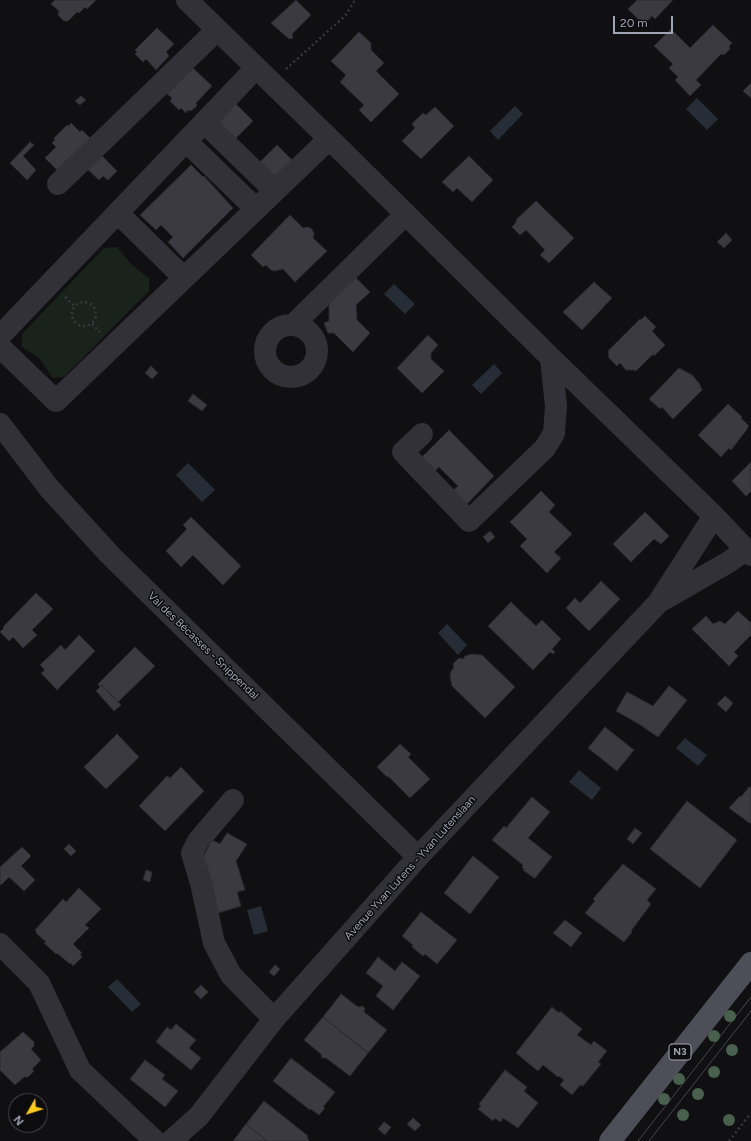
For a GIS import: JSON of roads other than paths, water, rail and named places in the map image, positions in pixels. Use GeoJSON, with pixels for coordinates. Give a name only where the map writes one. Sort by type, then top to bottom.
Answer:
{"type":"FeatureCollection","features":[{"type":"Feature","properties":{"kind":"main road","name":"N3"},"geometry":{"type":"LineString","coordinates":[[610,1141],[751,963]]}},
{"type":"Feature","properties":{"kind":"street"},"geometry":{"type":"LineString","coordinates":[[187,0],[749,552]]}},
{"type":"Feature","properties":{"kind":"street"},"geometry":{"type":"LineString","coordinates":[[58,184],[217,30]]}},
{"type":"Feature","properties":{"kind":"street"},"geometry":{"type":"LineString","coordinates":[[0,336],[204,122],[263,75]]}},
{"type":"Feature","properties":{"kind":"street"},"geometry":{"type":"LineString","coordinates":[[204,122],[275,191]]}},
{"type":"Feature","properties":{"kind":"street"},"geometry":{"type":"LineString","coordinates":[[0,346],[56,401],[330,139]]}},
{"type":"Feature","properties":{"kind":"street"},"geometry":{"type":"LineString","coordinates":[[186,141],[256,209]]}},
{"type":"Feature","properties":{"kind":"street"},"geometry":{"type":"LineString","coordinates":[[118,213],[184,278]]}},
{"type":"Feature","properties":{"kind":"street"},"geometry":{"type":"LineString","coordinates":[[294,325],[406,214]]}},
{"type":"Feature","properties":{"kind":"street"},"geometry":{"type":"LineString","coordinates":[[422,434],[403,452],[469,521],[545,448],[554,433],[556,406],[551,358]]}},
{"type":"Feature","properties":{"kind":"street","name":"Val des Bécasses - Snippendal"},"geometry":{"type":"LineString","coordinates":[[0,424],[49,488],[110,555],[418,856]]}},
{"type":"Feature","properties":{"kind":"street","name":"Avenue Yvan Lutens - Yvan Lutenslaan"},"geometry":{"type":"LineString","coordinates":[[171,1141],[199,1116],[274,1019],[418,856],[658,603],[714,516]]}},
{"type":"Feature","properties":{"kind":"street","name":"Avenue Yvan Lutens - Yvan Lutenslaan"},"geometry":{"type":"LineString","coordinates":[[658,603],[749,552]]}},
{"type":"Feature","properties":{"kind":"street"},"geometry":{"type":"LineString","coordinates":[[233,800],[198,841],[192,852],[201,883],[214,943],[231,975],[274,1019]]}},
{"type":"Feature","properties":{"kind":"street"},"geometry":{"type":"LineString","coordinates":[[0,944],[39,983],[80,1070],[155,1141]]}},
{"type":"Feature","properties":{"kind":"tram line"},"geometry":{"type":"LineString","coordinates":[[638,1141],[751,997]]}},
{"type":"Feature","properties":{"kind":"tram line"},"geometry":{"type":"LineString","coordinates":[[649,1141],[751,1011]]}}]}
